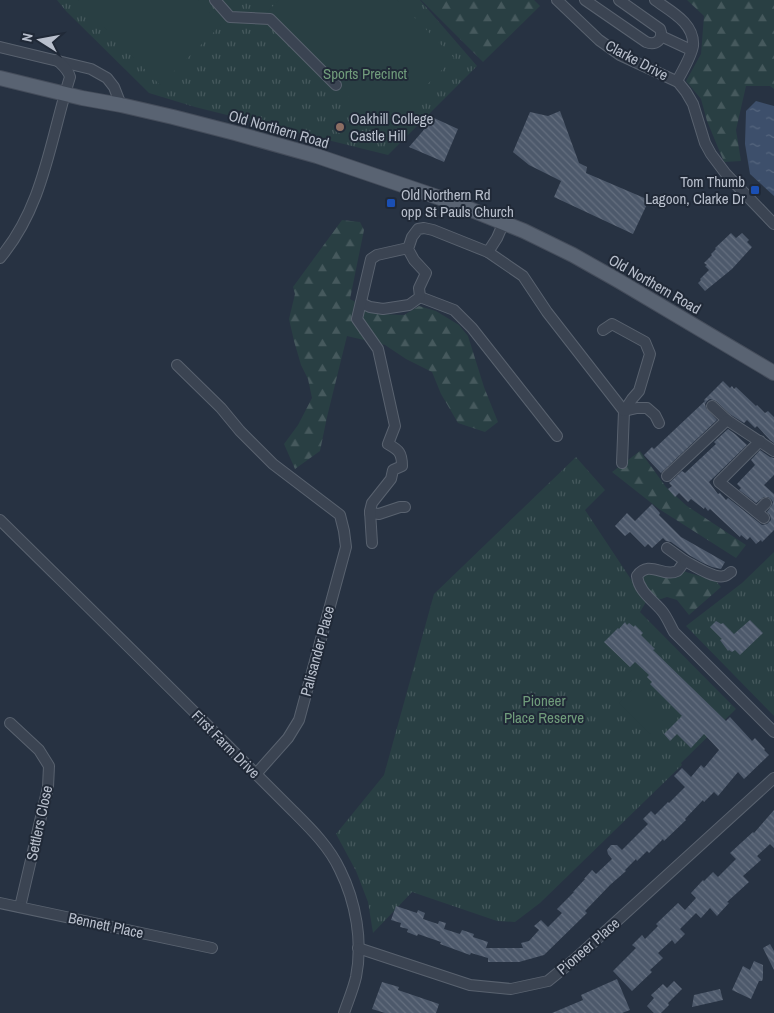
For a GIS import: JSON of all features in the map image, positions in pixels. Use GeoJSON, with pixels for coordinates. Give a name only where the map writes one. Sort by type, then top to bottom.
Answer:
{"type":"FeatureCollection","features":[{"type":"Feature","properties":{"kind":"main road","name":"Old Northern Road"},"geometry":{"type":"LineString","coordinates":[[0,78],[235,132],[317,156],[504,222],[573,255],[774,373]]}},
{"type":"Feature","properties":{"kind":"street"},"geometry":{"type":"LineString","coordinates":[[215,0],[230,16],[270,19],[336,85]]}},
{"type":"Feature","properties":{"kind":"street","name":"Clarke Drive"},"geometry":{"type":"LineString","coordinates":[[557,0],[599,40],[620,55],[677,82],[693,104],[705,143],[711,154],[726,174],[774,224]]}},
{"type":"Feature","properties":{"kind":"street"},"geometry":{"type":"LineString","coordinates":[[585,0],[646,42],[651,44],[657,42],[661,38],[662,33],[660,29],[619,0]]}},
{"type":"Feature","properties":{"kind":"street"},"geometry":{"type":"LineString","coordinates":[[655,0],[682,20],[692,35],[693,47],[677,82]]}},
{"type":"Feature","properties":{"kind":"street"},"geometry":{"type":"LineString","coordinates":[[661,36],[691,50]]}},
{"type":"Feature","properties":{"kind":"street"},"geometry":{"type":"LineString","coordinates":[[0,47],[91,69],[107,78],[114,87],[121,105]]}},
{"type":"Feature","properties":{"kind":"street"},"geometry":{"type":"LineString","coordinates":[[0,258],[18,232],[42,181],[70,77],[69,72],[57,60]]}},
{"type":"Feature","properties":{"kind":"street"},"geometry":{"type":"LineString","coordinates":[[488,252],[504,222]]}},
{"type":"Feature","properties":{"kind":"street"},"geometry":{"type":"LineString","coordinates":[[420,297],[419,288],[426,273],[414,260],[408,248],[412,237],[418,229],[433,230],[488,252],[523,276],[547,312],[624,411]]}},
{"type":"Feature","properties":{"kind":"street"},"geometry":{"type":"LineString","coordinates":[[372,543],[370,514],[372,503],[391,479],[393,470],[402,466],[402,456],[388,444],[395,426],[378,349],[357,319],[371,259],[378,255],[408,248]]}},
{"type":"Feature","properties":{"kind":"street"},"geometry":{"type":"LineString","coordinates":[[361,303],[383,309],[409,305],[420,297]]}},
{"type":"Feature","properties":{"kind":"street"},"geometry":{"type":"LineString","coordinates":[[420,297],[454,310],[472,328],[557,436]]}},
{"type":"Feature","properties":{"kind":"street"},"geometry":{"type":"LineString","coordinates":[[603,330],[612,324],[645,342],[650,354],[639,391],[624,411],[622,463]]}},
{"type":"Feature","properties":{"kind":"street","name":"Palisander Place"},"geometry":{"type":"LineString","coordinates":[[177,365],[221,408],[240,432],[273,464],[340,515],[344,531],[346,547],[299,720],[288,738],[256,774]]}},
{"type":"Feature","properties":{"kind":"street"},"geometry":{"type":"LineString","coordinates":[[712,406],[727,420],[774,451]]}},
{"type":"Feature","properties":{"kind":"street"},"geometry":{"type":"LineString","coordinates":[[624,411],[648,408],[655,415],[659,423]]}},
{"type":"Feature","properties":{"kind":"street"},"geometry":{"type":"LineString","coordinates":[[667,476],[727,420]]}},
{"type":"Feature","properties":{"kind":"street"},"geometry":{"type":"LineString","coordinates":[[760,442],[719,482],[761,515],[766,503]]}},
{"type":"Feature","properties":{"kind":"street"},"geometry":{"type":"LineString","coordinates":[[370,514],[379,514],[400,506],[405,507]]}},
{"type":"Feature","properties":{"kind":"street","name":"First Farm Drive"},"geometry":{"type":"LineString","coordinates":[[0,520],[316,834],[335,861],[352,900],[358,930],[356,976],[344,1013]]}},
{"type":"Feature","properties":{"kind":"street"},"geometry":{"type":"LineString","coordinates":[[667,548],[707,573],[724,576],[732,572]]}},
{"type":"Feature","properties":{"kind":"street"},"geometry":{"type":"LineString","coordinates":[[685,561],[674,572],[642,570],[637,576],[638,582],[649,599],[663,612],[674,632],[774,732]]}},
{"type":"Feature","properties":{"kind":"street","name":"Settlers Close"},"geometry":{"type":"LineString","coordinates":[[10,723],[39,750],[49,766],[48,787],[20,907]]}},
{"type":"Feature","properties":{"kind":"street","name":"Pioneer Place"},"geometry":{"type":"LineString","coordinates":[[358,948],[470,985],[511,989],[548,981],[575,959],[774,778]]}},
{"type":"Feature","properties":{"kind":"street","name":"Bennett Place"},"geometry":{"type":"LineString","coordinates":[[0,903],[212,948]]}},
{"type":"Feature","properties":{"kind":"green space","name":"Sports Precinct"},"geometry":{"type":"Polygon","coordinates":[[[57,0],[420,0],[477,66],[388,155],[195,107],[149,93],[57,0]]]}},
{"type":"Feature","properties":{"kind":"green space"},"geometry":{"type":"Polygon","coordinates":[[[78,0],[198,0],[221,25],[160,85],[78,0]]]}},
{"type":"Feature","properties":{"kind":"green space"},"geometry":{"type":"Polygon","coordinates":[[[279,0],[397,0],[454,58],[381,130],[266,13],[279,0]]]}},
{"type":"Feature","properties":{"kind":"green space"},"geometry":{"type":"Polygon","coordinates":[[[421,0],[534,0],[540,6],[483,62],[421,0]]]}},
{"type":"Feature","properties":{"kind":"green space"},"geometry":{"type":"Polygon","coordinates":[[[687,0],[774,0],[774,89],[770,86],[746,86],[736,130],[741,161],[724,162],[707,121],[701,99],[686,81],[701,54],[704,16],[687,0]]]}},
{"type":"Feature","properties":{"kind":"green space"},"geometry":{"type":"Polygon","coordinates":[[[342,220],[360,222],[364,230],[350,299],[379,314],[404,315],[419,306],[436,311],[459,325],[468,336],[484,387],[498,422],[485,432],[458,423],[441,394],[432,372],[406,359],[385,345],[347,336],[320,451],[295,469],[284,444],[298,425],[312,398],[289,319],[295,294],[293,287],[342,220]]]}},
{"type":"Feature","properties":{"kind":"green space"},"geometry":{"type":"Polygon","coordinates":[[[640,451],[666,487],[687,506],[746,545],[736,558],[659,509],[612,472],[640,451]]]}},
{"type":"Feature","properties":{"kind":"green space","name":"Pioneer Place Reserve"},"geometry":{"type":"Polygon","coordinates":[[[576,457],[605,490],[585,510],[646,602],[640,612],[736,709],[681,763],[682,765],[540,903],[515,922],[497,921],[412,892],[373,933],[368,902],[356,871],[336,834],[384,775],[434,594],[576,457]]]}},
{"type":"Feature","properties":{"kind":"green space"},"geometry":{"type":"Polygon","coordinates":[[[774,552],[774,716],[686,626],[742,583],[774,552]]]}},
{"type":"Feature","properties":{"kind":"green space"},"geometry":{"type":"Polygon","coordinates":[[[683,571],[716,581],[721,587],[689,615],[677,600],[667,597],[654,599],[640,576],[642,572],[683,571]]]}},
{"type":"Feature","properties":{"kind":"green space"},"geometry":{"type":"Polygon","coordinates":[[[632,690],[663,720],[650,734],[619,703],[632,690]]]}},
{"type":"Feature","properties":{"kind":"water"},"geometry":{"type":"Polygon","coordinates":[[[756,101],[774,106],[774,196],[750,174],[745,144],[746,111],[756,101]]]}},
{"type":"Feature","properties":{"kind":"building"},"geometry":{"type":"Polygon","coordinates":[[[560,111],[579,163],[587,167],[586,173],[649,200],[633,234],[554,197],[561,181],[529,165],[513,152],[530,112],[548,116],[560,111]]]}},
{"type":"Feature","properties":{"kind":"building"},"geometry":{"type":"Polygon","coordinates":[[[434,118],[458,129],[444,162],[409,147],[434,118]]]}},
{"type":"Feature","properties":{"kind":"building"},"geometry":{"type":"Polygon","coordinates":[[[731,233],[736,238],[742,233],[749,240],[747,242],[752,247],[732,269],[705,291],[698,283],[709,270],[704,263],[712,255],[715,248],[731,233]]]}},
{"type":"Feature","properties":{"kind":"building"},"geometry":{"type":"Polygon","coordinates":[[[723,381],[730,388],[732,386],[734,389],[736,387],[756,406],[765,413],[768,411],[774,417],[774,443],[757,426],[755,428],[747,420],[744,423],[731,415],[716,401],[710,399],[705,404],[706,408],[717,420],[661,473],[644,455],[652,447],[654,449],[705,401],[723,381]]]}},
{"type":"Feature","properties":{"kind":"building"},"geometry":{"type":"Polygon","coordinates":[[[728,429],[747,445],[709,482],[718,494],[720,493],[726,500],[728,498],[762,525],[767,524],[771,520],[767,512],[773,502],[768,497],[764,497],[756,503],[739,490],[741,488],[737,484],[755,465],[751,460],[760,450],[774,458],[774,475],[764,485],[774,494],[774,530],[762,542],[761,540],[756,544],[750,537],[747,540],[741,535],[740,537],[710,509],[708,511],[705,507],[704,509],[691,499],[688,502],[679,493],[675,497],[668,489],[672,486],[669,483],[682,471],[685,473],[716,444],[714,442],[728,429]]]}},
{"type":"Feature","properties":{"kind":"building"},"geometry":{"type":"Polygon","coordinates":[[[652,504],[660,513],[659,515],[681,537],[725,562],[721,569],[701,562],[663,538],[652,548],[648,544],[645,547],[630,532],[625,536],[615,526],[627,513],[635,521],[652,504]]]}},
{"type":"Feature","properties":{"kind":"building"},"geometry":{"type":"Polygon","coordinates":[[[750,620],[763,633],[740,655],[735,650],[732,652],[728,651],[720,640],[722,639],[710,627],[716,621],[721,624],[723,623],[734,634],[750,620]]]}},
{"type":"Feature","properties":{"kind":"building"},"geometry":{"type":"Polygon","coordinates":[[[625,622],[627,625],[629,623],[634,627],[635,625],[643,633],[641,635],[655,649],[653,650],[726,721],[730,717],[752,741],[755,738],[769,755],[744,779],[738,772],[718,796],[714,792],[704,802],[703,800],[664,841],[663,839],[649,853],[647,851],[637,861],[636,859],[585,911],[587,913],[544,955],[519,962],[488,962],[488,958],[471,953],[470,955],[440,944],[441,942],[407,932],[408,929],[400,927],[401,923],[391,920],[396,906],[417,913],[418,910],[425,913],[423,919],[438,924],[439,921],[446,923],[444,929],[460,934],[462,930],[474,934],[473,937],[488,942],[486,948],[523,948],[521,943],[529,941],[539,930],[534,926],[541,920],[548,927],[562,913],[557,909],[592,870],[596,874],[612,859],[607,850],[611,845],[617,845],[622,850],[648,824],[643,819],[651,811],[655,815],[685,787],[674,776],[682,768],[691,777],[701,765],[704,768],[719,750],[704,734],[691,748],[677,734],[670,741],[664,734],[682,716],[650,684],[652,682],[647,677],[649,675],[635,662],[630,667],[604,642],[625,622]]]}},
{"type":"Feature","properties":{"kind":"building"},"geometry":{"type":"Polygon","coordinates":[[[774,810],[774,848],[770,844],[757,856],[761,860],[743,876],[749,882],[727,902],[729,903],[717,916],[710,908],[701,918],[696,913],[680,929],[685,934],[675,944],[672,940],[658,953],[663,958],[650,970],[652,972],[632,991],[613,971],[636,948],[632,945],[642,935],[645,939],[658,926],[656,924],[678,903],[685,910],[696,898],[691,893],[713,872],[718,877],[736,859],[730,853],[754,833],[774,810]]]}},
{"type":"Feature","properties":{"kind":"building"},"geometry":{"type":"Polygon","coordinates":[[[770,944],[774,951],[774,970],[763,948],[770,944]]]}},
{"type":"Feature","properties":{"kind":"building"},"geometry":{"type":"Polygon","coordinates":[[[754,961],[763,965],[763,978],[762,981],[759,981],[751,999],[732,990],[743,966],[750,970],[754,961]]]}},
{"type":"Feature","properties":{"kind":"building"},"geometry":{"type":"Polygon","coordinates":[[[617,979],[630,1010],[622,1013],[552,1013],[583,1000],[581,995],[617,979]]]}},
{"type":"Feature","properties":{"kind":"building"},"geometry":{"type":"Polygon","coordinates":[[[674,981],[682,989],[661,1013],[654,1013],[647,1006],[654,998],[651,995],[663,984],[667,988],[674,981]]]}},
{"type":"Feature","properties":{"kind":"building"},"geometry":{"type":"Polygon","coordinates":[[[382,982],[399,987],[398,990],[439,1004],[436,1013],[385,1013],[372,1009],[382,982]]]}},
{"type":"Feature","properties":{"kind":"building"},"geometry":{"type":"Polygon","coordinates":[[[720,989],[723,1000],[692,1007],[694,995],[720,989]]]}},
{"type":"Feature","properties":{"kind":"place","name":"Oakhill College Castle Hill"},"geometry":{"type":"Point","coordinates":[340,127]}},
{"type":"Feature","properties":{"kind":"place","name":"Tom Thumb Lagoon, Clarke Dr"},"geometry":{"type":"Point","coordinates":[755,190]}},
{"type":"Feature","properties":{"kind":"place","name":"Old Northern Rd opp St Pauls Church"},"geometry":{"type":"Point","coordinates":[391,203]}}]}
